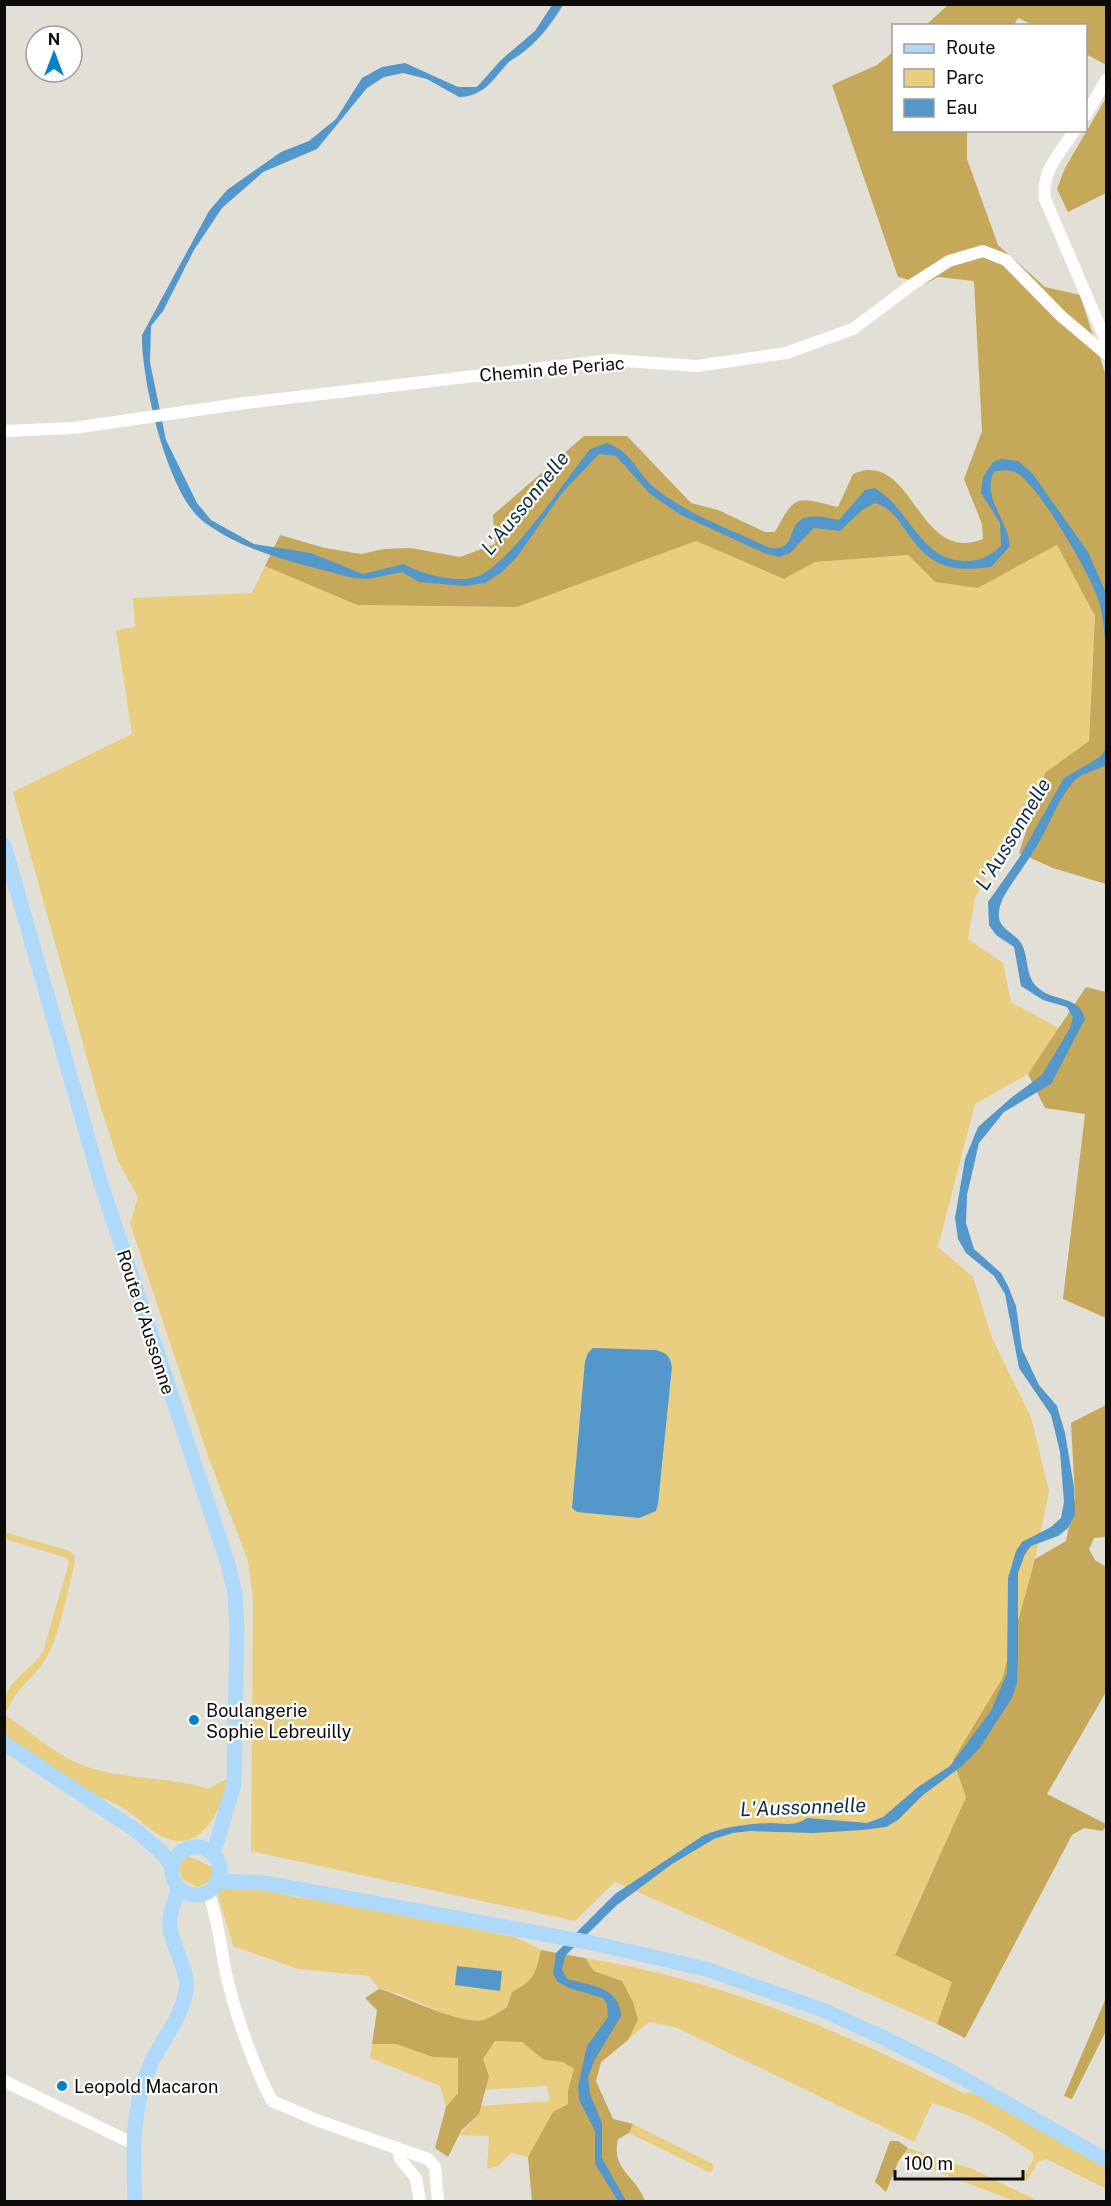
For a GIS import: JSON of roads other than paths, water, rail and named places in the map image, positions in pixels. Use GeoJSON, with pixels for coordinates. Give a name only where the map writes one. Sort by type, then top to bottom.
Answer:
{"type":"FeatureCollection","features":[{"type":"Feature","properties":{"kind":"main road","name":"Route d'Aussonne"},"geometry":{"type":"LineString","coordinates":[[4,845],[101,1184],[228,1564],[235,1593],[237,1628],[234,1784],[216,1859]]}},
{"type":"Feature","properties":{"kind":"main road"},"geometry":{"type":"LineString","coordinates":[[4,1743],[137,1830],[162,1853],[172,1866],[174,1882],[179,1888],[207,1889],[265,1882]]}},
{"type":"Feature","properties":{"kind":"main road","name":"Route d'Aussonne"},"geometry":{"type":"LineString","coordinates":[[190,1849],[228,1805]]}},
{"type":"Feature","properties":{"kind":"main road"},"geometry":{"type":"LineString","coordinates":[[137,1830],[216,1859],[265,1882],[592,1943],[706,1969],[823,2010],[952,2072],[1107,2160]]}},
{"type":"Feature","properties":{"kind":"main road"},"geometry":{"type":"LineString","coordinates":[[172,1866],[176,1857],[190,1849]]}},
{"type":"Feature","properties":{"kind":"main road"},"geometry":{"type":"LineString","coordinates":[[173,1939],[181,1910],[207,1889],[216,1859]]}},
{"type":"Feature","properties":{"kind":"main road"},"geometry":{"type":"LineString","coordinates":[[135,2202],[135,2124],[143,2085],[152,2061],[182,2004],[186,1990],[183,1966],[173,1939],[170,1918],[179,1888]]}},
{"type":"Feature","properties":{"kind":"street"},"geometry":{"type":"LineString","coordinates":[[1087,113],[1107,80]]}},
{"type":"Feature","properties":{"kind":"street"},"geometry":{"type":"LineString","coordinates":[[1075,132],[1047,171],[1044,192],[1107,341]]}},
{"type":"Feature","properties":{"kind":"street","name":"Chemin de Periac"},"geometry":{"type":"LineString","coordinates":[[4,430],[74,428],[168,413],[611,360],[697,366],[786,353],[853,329],[913,284],[949,261],[982,251],[1006,260],[1061,316],[1107,354]]}},
{"type":"Feature","properties":{"kind":"street"},"geometry":{"type":"LineString","coordinates":[[207,1889],[221,1933],[230,1989],[272,2101],[318,2121],[428,2159],[435,2167],[438,2202]]}},
{"type":"Feature","properties":{"kind":"street"},"geometry":{"type":"LineString","coordinates":[[4,2080],[134,2144]]}},
{"type":"Feature","properties":{"kind":"street"},"geometry":{"type":"LineString","coordinates":[[398,2148],[400,2160],[416,2178],[420,2202]]}},
{"type":"Feature","properties":{"kind":"water"},"geometry":{"type":"Polygon","coordinates":[[[552,5],[563,5],[542,34],[525,51],[508,63],[487,86],[475,94],[459,97],[427,79],[403,73],[384,77],[367,88],[317,149],[263,172],[222,208],[194,250],[163,311],[151,326],[150,362],[166,440],[197,503],[211,520],[254,544],[311,553],[363,574],[404,564],[421,572],[442,577],[472,578],[494,566],[508,553],[539,518],[590,449],[607,443],[623,452],[649,483],[682,507],[770,548],[784,546],[797,523],[802,519],[825,517],[839,520],[865,490],[874,488],[886,496],[936,552],[949,558],[970,561],[984,558],[1001,546],[1000,523],[981,493],[983,477],[993,462],[1001,459],[1018,461],[1032,473],[1088,552],[1106,593],[1106,656],[1104,626],[1099,603],[1084,568],[1038,494],[1017,473],[1008,470],[994,472],[991,490],[1010,546],[991,567],[975,569],[950,567],[930,558],[912,540],[891,512],[875,503],[862,510],[840,531],[814,528],[790,553],[779,557],[764,553],[681,515],[650,494],[616,456],[599,454],[562,493],[517,557],[502,572],[485,583],[464,586],[419,582],[402,572],[368,579],[352,578],[295,563],[238,542],[204,522],[191,508],[168,463],[159,435],[146,379],[142,335],[209,211],[227,190],[281,152],[309,141],[336,119],[362,78],[382,67],[405,63],[458,87],[477,87],[501,60],[535,31],[552,5]]]}},
{"type":"Feature","properties":{"kind":"water"},"geometry":{"type":"Polygon","coordinates":[[[1106,749],[1106,765],[1077,778],[1068,788],[1038,844],[1003,898],[999,912],[1004,928],[1021,943],[1030,976],[1036,986],[1050,995],[1077,1006],[1085,1019],[1051,1084],[1004,1112],[979,1143],[967,1195],[966,1223],[974,1249],[1001,1273],[1008,1286],[1016,1306],[1022,1349],[1039,1385],[1057,1406],[1065,1433],[1074,1487],[1075,1514],[1068,1528],[1058,1536],[1031,1546],[1025,1554],[1018,1573],[1017,1683],[1012,1698],[979,1749],[962,1766],[923,1795],[898,1820],[886,1827],[813,1833],[750,1831],[714,1839],[672,1864],[617,1905],[565,1956],[562,1970],[567,1979],[602,1989],[615,1999],[619,2006],[621,2016],[594,2061],[588,2077],[590,2094],[602,2123],[602,2158],[626,2201],[618,2201],[595,2164],[595,2131],[579,2100],[578,2086],[587,2046],[608,2017],[607,2004],[603,1998],[569,1988],[558,1982],[553,1974],[556,1953],[615,1894],[704,1835],[745,1825],[794,1824],[807,1818],[867,1823],[883,1817],[918,1787],[950,1766],[991,1711],[1007,1673],[1008,1578],[1016,1551],[1022,1542],[1051,1527],[1061,1518],[1064,1502],[1060,1452],[1051,1415],[1019,1368],[1005,1294],[994,1276],[966,1253],[958,1239],[955,1218],[965,1159],[978,1127],[1042,1075],[1070,1028],[1073,1017],[1067,1007],[1043,1000],[1021,986],[1014,947],[996,935],[989,925],[988,902],[1019,858],[1064,778],[1100,757],[1106,749]]]}},
{"type":"Feature","properties":{"kind":"water"},"geometry":{"type":"Polygon","coordinates":[[[593,1348],[656,1350],[663,1352],[671,1363],[658,1504],[656,1511],[639,1518],[577,1512],[572,1508],[585,1361],[593,1348]]]}},
{"type":"Feature","properties":{"kind":"water"},"geometry":{"type":"Polygon","coordinates":[[[457,1966],[502,1971],[500,1991],[455,1985],[457,1966]]]}},
{"type":"Feature","properties":{"kind":"place","name":"Boulangerie Sophie Lebreuilly"},"geometry":{"type":"Point","coordinates":[194,1720]}},
{"type":"Feature","properties":{"kind":"place","name":"Leopold Macaron"},"geometry":{"type":"Point","coordinates":[62,2086]}},
{"type":"Feature","properties":{"kind":"water label","name":"L'Aussonnelle"},"geometry":{"type":"Point","coordinates":[525,503]}},
{"type":"Feature","properties":{"kind":"water label","name":"L'Aussonnelle"},"geometry":{"type":"Point","coordinates":[1013,834]}},
{"type":"Feature","properties":{"kind":"water label","name":"L'Aussonnelle"},"geometry":{"type":"Point","coordinates":[803,1807]}}]}
